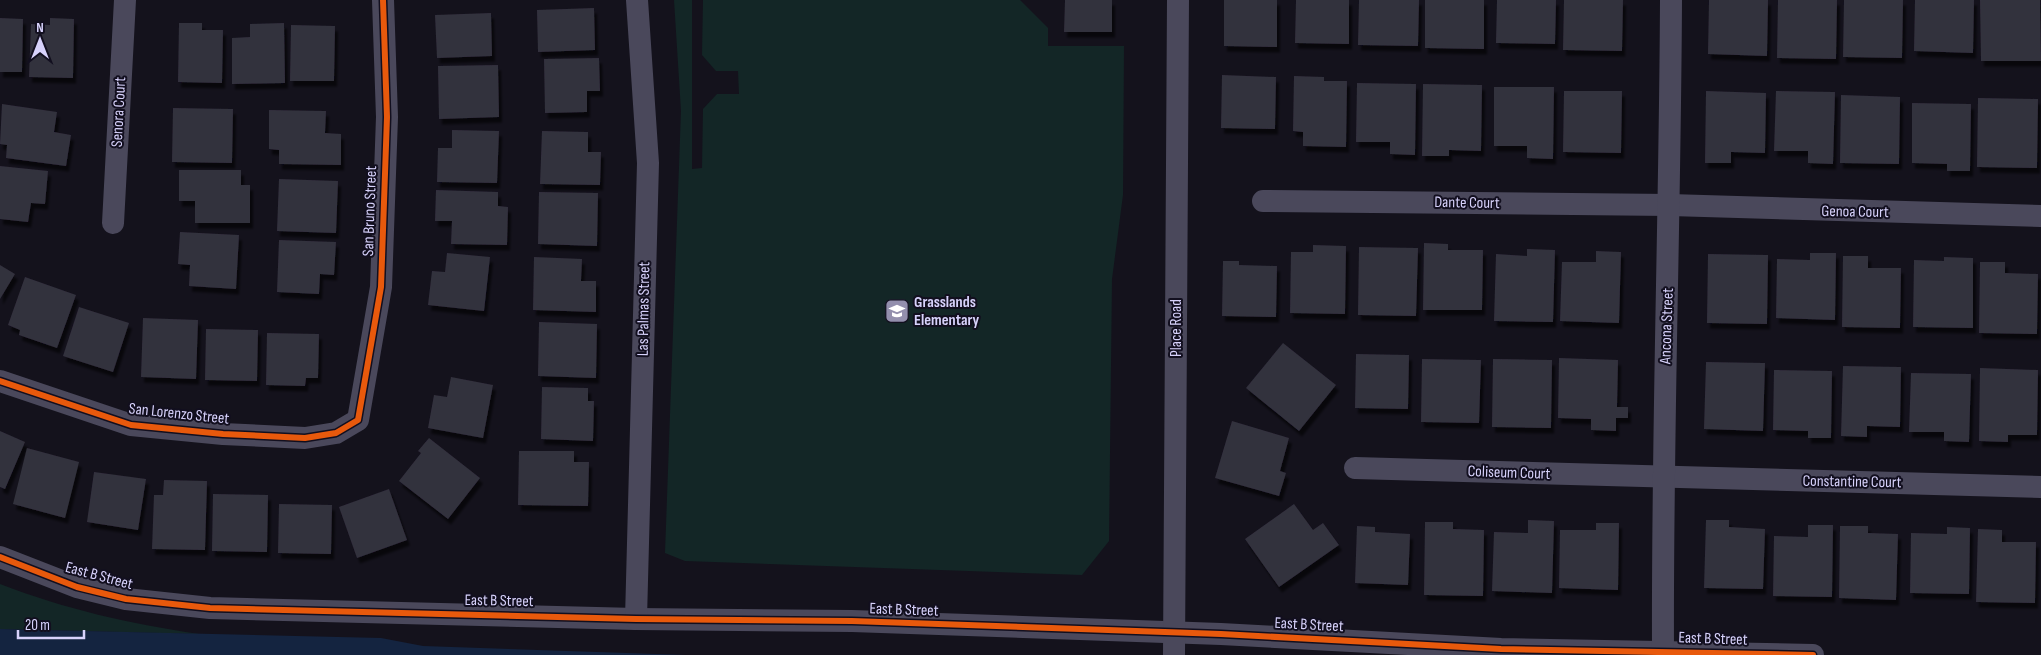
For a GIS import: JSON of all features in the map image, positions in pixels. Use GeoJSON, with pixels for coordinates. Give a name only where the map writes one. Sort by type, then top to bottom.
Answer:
{"type":"FeatureCollection","features":[{"type":"Feature","properties":{"kind":"street","name":"Senora Court"},"geometry":{"type":"LineString","coordinates":[[113,223],[125,0]]}},
{"type":"Feature","properties":{"kind":"street","name":"San Bruno Street"},"geometry":{"type":"LineString","coordinates":[[358,420],[381,287],[387,116],[383,0]]}},
{"type":"Feature","properties":{"kind":"street","name":"Las Palmas Street"},"geometry":{"type":"LineString","coordinates":[[636,619],[648,163],[637,0]]}},
{"type":"Feature","properties":{"kind":"street","name":"Place Road"},"geometry":{"type":"LineString","coordinates":[[1174,644],[1178,0]]}},
{"type":"Feature","properties":{"kind":"street","name":"Ancona Street"},"geometry":{"type":"LineString","coordinates":[[1663,651],[1662,478],[1670,205],[1671,0]]}},
{"type":"Feature","properties":{"kind":"street","name":"Dante Court"},"geometry":{"type":"LineString","coordinates":[[1263,201],[1670,205]]}},
{"type":"Feature","properties":{"kind":"street","name":"Genoa Court"},"geometry":{"type":"LineString","coordinates":[[1670,205],[2041,216]]}},
{"type":"Feature","properties":{"kind":"street","name":"San Lorenzo Street"},"geometry":{"type":"LineString","coordinates":[[0,381],[131,425],[223,434],[305,438],[336,433],[358,420]]}},
{"type":"Feature","properties":{"kind":"street","name":"Coliseum Court"},"geometry":{"type":"LineString","coordinates":[[1355,468],[1662,478]]}},
{"type":"Feature","properties":{"kind":"street","name":"Constantine Court"},"geometry":{"type":"LineString","coordinates":[[1662,478],[2041,487]]}},
{"type":"Feature","properties":{"kind":"street","name":"East B Street"},"geometry":{"type":"LineString","coordinates":[[0,557],[77,587],[126,599],[210,608],[636,619],[852,621],[1174,644],[1221,634],[1501,649],[1813,655]]}},
{"type":"Feature","properties":{"kind":"green space","name":"Grasslands Elementary"},"geometry":{"type":"Polygon","coordinates":[[[674,0],[692,0],[692,169],[702,168],[703,109],[717,94],[739,94],[738,71],[716,71],[702,55],[703,0],[1020,0],[1048,28],[1048,46],[1124,46],[1123,195],[1112,279],[1109,541],[1082,575],[685,561],[665,553],[681,111],[674,0]]]}},
{"type":"Feature","properties":{"kind":"green space"},"geometry":{"type":"Polygon","coordinates":[[[0,584],[98,615],[199,634],[0,629],[0,584]]]}},
{"type":"Feature","properties":{"kind":"water"},"geometry":{"type":"Polygon","coordinates":[[[0,629],[381,638],[423,646],[686,655],[0,655],[0,629]]]}},
{"type":"Feature","properties":{"kind":"building"},"geometry":{"type":"Polygon","coordinates":[[[1065,0],[1112,0],[1112,32],[1064,32],[1065,0]]]}},
{"type":"Feature","properties":{"kind":"building"},"geometry":{"type":"Polygon","coordinates":[[[1224,0],[1277,0],[1277,47],[1224,46],[1224,0]]]}},
{"type":"Feature","properties":{"kind":"building"},"geometry":{"type":"Polygon","coordinates":[[[1296,0],[1349,0],[1349,44],[1295,43],[1296,0]]]}},
{"type":"Feature","properties":{"kind":"building"},"geometry":{"type":"Polygon","coordinates":[[[1359,0],[1419,0],[1418,46],[1358,45],[1359,0]]]}},
{"type":"Feature","properties":{"kind":"building"},"geometry":{"type":"Polygon","coordinates":[[[1425,0],[1484,0],[1484,49],[1425,48],[1425,0]]]}},
{"type":"Feature","properties":{"kind":"building"},"geometry":{"type":"Polygon","coordinates":[[[1497,0],[1556,0],[1555,44],[1496,43],[1497,0]]]}},
{"type":"Feature","properties":{"kind":"building"},"geometry":{"type":"Polygon","coordinates":[[[1564,0],[1623,0],[1622,51],[1563,50],[1564,0]]]}},
{"type":"Feature","properties":{"kind":"building"},"geometry":{"type":"Polygon","coordinates":[[[1709,0],[1768,0],[1767,56],[1708,54],[1709,0]]]}},
{"type":"Feature","properties":{"kind":"building"},"geometry":{"type":"Polygon","coordinates":[[[1778,0],[1837,0],[1836,59],[1777,58],[1778,0]]]}},
{"type":"Feature","properties":{"kind":"building"},"geometry":{"type":"Polygon","coordinates":[[[1844,0],[1903,0],[1902,58],[1843,57],[1844,0]]]}},
{"type":"Feature","properties":{"kind":"building"},"geometry":{"type":"Polygon","coordinates":[[[1915,0],[1974,0],[1973,53],[1914,51],[1915,0]]]}},
{"type":"Feature","properties":{"kind":"building"},"geometry":{"type":"Polygon","coordinates":[[[1980,0],[2040,0],[2041,61],[1981,61],[1980,0]]]}},
{"type":"Feature","properties":{"kind":"building"},"geometry":{"type":"Polygon","coordinates":[[[594,8],[595,50],[538,52],[537,10],[594,8]]]}},
{"type":"Feature","properties":{"kind":"building"},"geometry":{"type":"Polygon","coordinates":[[[491,13],[492,56],[437,58],[435,15],[491,13]]]}},
{"type":"Feature","properties":{"kind":"building"},"geometry":{"type":"Polygon","coordinates":[[[0,18],[23,19],[22,72],[0,72],[0,18]]]}},
{"type":"Feature","properties":{"kind":"building"},"geometry":{"type":"Polygon","coordinates":[[[50,18],[74,19],[73,78],[29,77],[31,24],[50,25],[50,18]]]}},
{"type":"Feature","properties":{"kind":"building"},"geometry":{"type":"Polygon","coordinates":[[[179,23],[202,23],[202,30],[223,30],[222,83],[178,82],[179,23]]]}},
{"type":"Feature","properties":{"kind":"building"},"geometry":{"type":"Polygon","coordinates":[[[284,23],[285,83],[232,84],[232,38],[250,37],[250,24],[284,23]]]}},
{"type":"Feature","properties":{"kind":"building"},"geometry":{"type":"Polygon","coordinates":[[[291,25],[335,26],[334,81],[290,81],[291,25]]]}},
{"type":"Feature","properties":{"kind":"building"},"geometry":{"type":"Polygon","coordinates":[[[599,58],[600,91],[587,91],[587,112],[545,113],[544,59],[599,58]]]}},
{"type":"Feature","properties":{"kind":"building"},"geometry":{"type":"Polygon","coordinates":[[[498,65],[499,117],[439,119],[438,66],[498,65]]]}},
{"type":"Feature","properties":{"kind":"building"},"geometry":{"type":"Polygon","coordinates":[[[1222,75],[1276,77],[1275,129],[1221,128],[1222,75]]]}},
{"type":"Feature","properties":{"kind":"building"},"geometry":{"type":"Polygon","coordinates":[[[1294,76],[1324,77],[1324,81],[1347,81],[1346,147],[1303,146],[1303,132],[1293,131],[1294,76]]]}},
{"type":"Feature","properties":{"kind":"building"},"geometry":{"type":"Polygon","coordinates":[[[1357,83],[1416,84],[1415,155],[1390,154],[1390,142],[1356,142],[1357,83]]]}},
{"type":"Feature","properties":{"kind":"building"},"geometry":{"type":"Polygon","coordinates":[[[1423,84],[1482,85],[1481,151],[1449,150],[1449,156],[1422,156],[1423,84]]]}},
{"type":"Feature","properties":{"kind":"building"},"geometry":{"type":"Polygon","coordinates":[[[1494,87],[1554,87],[1553,159],[1527,158],[1527,146],[1494,146],[1494,87]]]}},
{"type":"Feature","properties":{"kind":"building"},"geometry":{"type":"Polygon","coordinates":[[[1564,91],[1622,91],[1621,153],[1563,152],[1564,91]]]}},
{"type":"Feature","properties":{"kind":"building"},"geometry":{"type":"Polygon","coordinates":[[[1706,91],[1766,93],[1765,153],[1731,152],[1731,163],[1705,163],[1706,91]]]}},
{"type":"Feature","properties":{"kind":"building"},"geometry":{"type":"Polygon","coordinates":[[[1776,91],[1835,92],[1833,164],[1808,163],[1808,151],[1774,151],[1776,91]]]}},
{"type":"Feature","properties":{"kind":"building"},"geometry":{"type":"Polygon","coordinates":[[[1841,95],[1900,97],[1899,164],[1840,163],[1841,95]]]}},
{"type":"Feature","properties":{"kind":"building"},"geometry":{"type":"Polygon","coordinates":[[[1978,98],[2038,99],[2037,168],[1977,167],[1978,98]]]}},
{"type":"Feature","properties":{"kind":"building"},"geometry":{"type":"Polygon","coordinates":[[[1912,103],[1971,104],[1970,171],[1947,171],[1947,164],[1912,163],[1912,103]]]}},
{"type":"Feature","properties":{"kind":"building"},"geometry":{"type":"Polygon","coordinates":[[[2,104],[57,112],[54,132],[71,135],[66,166],[6,158],[7,145],[0,144],[2,104]]]}},
{"type":"Feature","properties":{"kind":"building"},"geometry":{"type":"Polygon","coordinates":[[[173,108],[233,109],[232,163],[172,162],[173,108]]]}},
{"type":"Feature","properties":{"kind":"building"},"geometry":{"type":"Polygon","coordinates":[[[269,110],[326,111],[325,133],[341,134],[341,165],[279,164],[279,150],[269,149],[269,110]]]}},
{"type":"Feature","properties":{"kind":"building"},"geometry":{"type":"Polygon","coordinates":[[[452,130],[499,131],[497,183],[437,182],[438,148],[452,148],[452,130]]]}},
{"type":"Feature","properties":{"kind":"building"},"geometry":{"type":"Polygon","coordinates":[[[542,131],[588,132],[588,152],[601,152],[600,185],[540,184],[542,131]]]}},
{"type":"Feature","properties":{"kind":"building"},"geometry":{"type":"Polygon","coordinates":[[[0,166],[48,171],[45,204],[31,203],[28,222],[0,219],[0,166]]]}},
{"type":"Feature","properties":{"kind":"building"},"geometry":{"type":"Polygon","coordinates":[[[179,170],[241,170],[241,185],[250,185],[250,223],[195,223],[195,201],[179,201],[179,170]]]}},
{"type":"Feature","properties":{"kind":"building"},"geometry":{"type":"Polygon","coordinates":[[[279,179],[338,181],[336,233],[277,231],[279,179]]]}},
{"type":"Feature","properties":{"kind":"building"},"geometry":{"type":"Polygon","coordinates":[[[436,190],[498,192],[498,206],[508,207],[507,245],[451,244],[452,221],[435,221],[436,190]]]}},
{"type":"Feature","properties":{"kind":"building"},"geometry":{"type":"Polygon","coordinates":[[[539,192],[598,193],[597,246],[538,244],[539,192]]]}},
{"type":"Feature","properties":{"kind":"building"},"geometry":{"type":"Polygon","coordinates":[[[180,232],[239,235],[236,289],[189,286],[190,265],[178,264],[180,232]]]}},
{"type":"Feature","properties":{"kind":"building"},"geometry":{"type":"Polygon","coordinates":[[[279,240],[336,242],[334,275],[320,274],[319,294],[277,292],[279,240]]]}},
{"type":"Feature","properties":{"kind":"building"},"geometry":{"type":"Polygon","coordinates":[[[1424,243],[1448,244],[1448,250],[1483,250],[1482,310],[1423,310],[1424,243]]]}},
{"type":"Feature","properties":{"kind":"building"},"geometry":{"type":"Polygon","coordinates":[[[1313,245],[1346,246],[1345,314],[1290,313],[1291,252],[1313,252],[1313,245]]]}},
{"type":"Feature","properties":{"kind":"building"},"geometry":{"type":"Polygon","coordinates":[[[1359,247],[1418,248],[1416,316],[1358,315],[1359,247]]]}},
{"type":"Feature","properties":{"kind":"building"},"geometry":{"type":"Polygon","coordinates":[[[1527,249],[1555,250],[1553,322],[1494,321],[1496,254],[1527,256],[1527,249]]]}},
{"type":"Feature","properties":{"kind":"building"},"geometry":{"type":"Polygon","coordinates":[[[1596,251],[1621,252],[1619,323],[1560,321],[1562,262],[1596,262],[1596,251]]]}},
{"type":"Feature","properties":{"kind":"building"},"geometry":{"type":"Polygon","coordinates":[[[447,253],[490,257],[484,311],[428,305],[432,271],[445,272],[447,253]]]}},
{"type":"Feature","properties":{"kind":"building"},"geometry":{"type":"Polygon","coordinates":[[[1810,253],[1836,253],[1835,320],[1776,318],[1777,259],[1810,260],[1810,253]]]}},
{"type":"Feature","properties":{"kind":"building"},"geometry":{"type":"Polygon","coordinates":[[[1708,254],[1768,255],[1767,324],[1707,323],[1708,254]]]}},
{"type":"Feature","properties":{"kind":"building"},"geometry":{"type":"Polygon","coordinates":[[[1843,256],[1868,256],[1868,268],[1901,268],[1900,328],[1842,327],[1843,256]]]}},
{"type":"Feature","properties":{"kind":"building"},"geometry":{"type":"Polygon","coordinates":[[[534,257],[582,259],[581,281],[596,281],[596,312],[533,310],[534,257]]]}},
{"type":"Feature","properties":{"kind":"building"},"geometry":{"type":"Polygon","coordinates":[[[1944,257],[1973,258],[1973,328],[1913,327],[1914,260],[1944,261],[1944,257]]]}},
{"type":"Feature","properties":{"kind":"building"},"geometry":{"type":"Polygon","coordinates":[[[1223,261],[1239,261],[1239,265],[1277,266],[1276,317],[1222,316],[1223,261]]]}},
{"type":"Feature","properties":{"kind":"building"},"geometry":{"type":"Polygon","coordinates":[[[1980,262],[2005,262],[2005,273],[2038,274],[2037,334],[1979,333],[1980,262]]]}},
{"type":"Feature","properties":{"kind":"building"},"geometry":{"type":"Polygon","coordinates":[[[0,265],[15,274],[0,299],[0,265]]]}},
{"type":"Feature","properties":{"kind":"building"},"geometry":{"type":"Polygon","coordinates":[[[25,277],[76,295],[57,348],[19,335],[20,330],[8,325],[25,277]]]}},
{"type":"Feature","properties":{"kind":"building"},"geometry":{"type":"Polygon","coordinates":[[[79,307],[129,323],[113,372],[63,356],[79,307]]]}},
{"type":"Feature","properties":{"kind":"building"},"geometry":{"type":"Polygon","coordinates":[[[143,318],[198,320],[196,379],[141,377],[143,318]]]}},
{"type":"Feature","properties":{"kind":"building"},"geometry":{"type":"Polygon","coordinates":[[[539,322],[597,324],[596,378],[538,376],[539,322]]]}},
{"type":"Feature","properties":{"kind":"building"},"geometry":{"type":"Polygon","coordinates":[[[206,329],[258,330],[257,381],[205,380],[206,329]]]}},
{"type":"Feature","properties":{"kind":"building"},"geometry":{"type":"Polygon","coordinates":[[[267,333],[319,334],[318,378],[306,378],[305,386],[266,385],[267,333]]]}},
{"type":"Feature","properties":{"kind":"building"},"geometry":{"type":"Polygon","coordinates":[[[1283,343],[1336,385],[1299,431],[1246,388],[1283,343]]]}},
{"type":"Feature","properties":{"kind":"building"},"geometry":{"type":"Polygon","coordinates":[[[1356,354],[1409,355],[1408,409],[1355,408],[1356,354]]]}},
{"type":"Feature","properties":{"kind":"building"},"geometry":{"type":"Polygon","coordinates":[[[1559,358],[1618,360],[1617,407],[1628,407],[1628,418],[1616,418],[1616,431],[1591,430],[1591,419],[1558,418],[1559,358]]]}},
{"type":"Feature","properties":{"kind":"building"},"geometry":{"type":"Polygon","coordinates":[[[1422,359],[1481,360],[1479,423],[1421,422],[1422,359]]]}},
{"type":"Feature","properties":{"kind":"building"},"geometry":{"type":"Polygon","coordinates":[[[1493,359],[1552,360],[1551,428],[1492,427],[1493,359]]]}},
{"type":"Feature","properties":{"kind":"building"},"geometry":{"type":"Polygon","coordinates":[[[1706,362],[1765,363],[1763,431],[1704,429],[1706,362]]]}},
{"type":"Feature","properties":{"kind":"building"},"geometry":{"type":"Polygon","coordinates":[[[1843,366],[1901,367],[1900,427],[1867,426],[1867,437],[1841,436],[1843,366]]]}},
{"type":"Feature","properties":{"kind":"building"},"geometry":{"type":"Polygon","coordinates":[[[1980,368],[2038,370],[2037,435],[2008,435],[2008,442],[1979,441],[1980,368]]]}},
{"type":"Feature","properties":{"kind":"building"},"geometry":{"type":"Polygon","coordinates":[[[1774,370],[1832,371],[1831,438],[1808,438],[1808,431],[1773,430],[1774,370]]]}},
{"type":"Feature","properties":{"kind":"building"},"geometry":{"type":"Polygon","coordinates":[[[1911,373],[1971,374],[1969,442],[1944,441],[1944,432],[1909,432],[1911,373]]]}},
{"type":"Feature","properties":{"kind":"building"},"geometry":{"type":"Polygon","coordinates":[[[451,377],[493,385],[483,438],[428,428],[434,395],[447,397],[451,377]]]}},
{"type":"Feature","properties":{"kind":"building"},"geometry":{"type":"Polygon","coordinates":[[[542,387],[588,388],[588,401],[594,401],[593,441],[541,439],[542,387]]]}},
{"type":"Feature","properties":{"kind":"building"},"geometry":{"type":"Polygon","coordinates":[[[1232,421],[1289,438],[1280,471],[1286,473],[1279,496],[1215,478],[1232,421]]]}},
{"type":"Feature","properties":{"kind":"building"},"geometry":{"type":"Polygon","coordinates":[[[0,431],[25,442],[5,489],[0,487],[0,431]]]}},
{"type":"Feature","properties":{"kind":"building"},"geometry":{"type":"Polygon","coordinates":[[[429,438],[480,478],[448,519],[399,481],[421,453],[418,451],[429,438]]]}},
{"type":"Feature","properties":{"kind":"building"},"geometry":{"type":"Polygon","coordinates":[[[27,448],[79,462],[65,518],[13,504],[27,448]]]}},
{"type":"Feature","properties":{"kind":"building"},"geometry":{"type":"Polygon","coordinates":[[[519,451],[574,451],[574,462],[589,462],[588,506],[518,505],[519,451]]]}},
{"type":"Feature","properties":{"kind":"building"},"geometry":{"type":"Polygon","coordinates":[[[94,472],[146,479],[138,530],[87,522],[94,472]]]}},
{"type":"Feature","properties":{"kind":"building"},"geometry":{"type":"Polygon","coordinates":[[[164,480],[207,481],[205,550],[152,549],[154,495],[163,495],[164,480]]]}},
{"type":"Feature","properties":{"kind":"building"},"geometry":{"type":"Polygon","coordinates":[[[389,489],[407,540],[357,558],[339,507],[389,489]]]}},
{"type":"Feature","properties":{"kind":"building"},"geometry":{"type":"Polygon","coordinates":[[[213,494],[268,495],[267,552],[212,551],[213,494]]]}},
{"type":"Feature","properties":{"kind":"building"},"geometry":{"type":"Polygon","coordinates":[[[279,504],[332,505],[331,554],[278,553],[279,504]]]}},
{"type":"Feature","properties":{"kind":"building"},"geometry":{"type":"Polygon","coordinates":[[[1294,504],[1313,530],[1323,523],[1339,545],[1279,587],[1245,539],[1294,504]]]}},
{"type":"Feature","properties":{"kind":"building"},"geometry":{"type":"Polygon","coordinates":[[[1528,520],[1554,521],[1552,593],[1492,591],[1494,532],[1528,533],[1528,520]]]}},
{"type":"Feature","properties":{"kind":"building"},"geometry":{"type":"Polygon","coordinates":[[[1706,520],[1729,520],[1729,527],[1765,529],[1763,589],[1704,588],[1706,520]]]}},
{"type":"Feature","properties":{"kind":"building"},"geometry":{"type":"Polygon","coordinates":[[[1425,522],[1453,522],[1453,529],[1484,530],[1483,596],[1424,595],[1425,522]]]}},
{"type":"Feature","properties":{"kind":"building"},"geometry":{"type":"Polygon","coordinates":[[[1596,523],[1619,523],[1618,590],[1559,588],[1560,530],[1596,530],[1596,523]]]}},
{"type":"Feature","properties":{"kind":"building"},"geometry":{"type":"Polygon","coordinates":[[[1808,525],[1833,525],[1832,597],[1773,596],[1774,536],[1808,537],[1808,525]]]}},
{"type":"Feature","properties":{"kind":"building"},"geometry":{"type":"Polygon","coordinates":[[[1357,526],[1375,527],[1375,532],[1410,534],[1408,585],[1355,583],[1357,526]]]}},
{"type":"Feature","properties":{"kind":"building"},"geometry":{"type":"Polygon","coordinates":[[[1840,526],[1868,526],[1868,533],[1898,534],[1896,600],[1839,598],[1840,526]]]}},
{"type":"Feature","properties":{"kind":"building"},"geometry":{"type":"Polygon","coordinates":[[[1947,527],[1970,528],[1969,594],[1910,593],[1911,533],[1947,534],[1947,527]]]}},
{"type":"Feature","properties":{"kind":"building"},"geometry":{"type":"Polygon","coordinates":[[[1978,529],[2002,530],[2002,542],[2036,542],[2035,603],[1976,602],[1978,529]]]}},
{"type":"Feature","properties":{"kind":"cycle path"},"geometry":{"type":"LineString","coordinates":[[0,381],[131,425],[223,434],[305,438],[336,433],[358,420],[381,287],[387,117],[383,0]]}},
{"type":"Feature","properties":{"kind":"cycle path"},"geometry":{"type":"LineString","coordinates":[[0,557],[77,587],[126,599],[210,608],[636,619],[852,621],[1221,634],[1501,649],[1813,655]]}},
{"type":"Feature","properties":{"kind":"place","name":"Grasslands Elementary"},"geometry":{"type":"Point","coordinates":[897,311]}}]}
